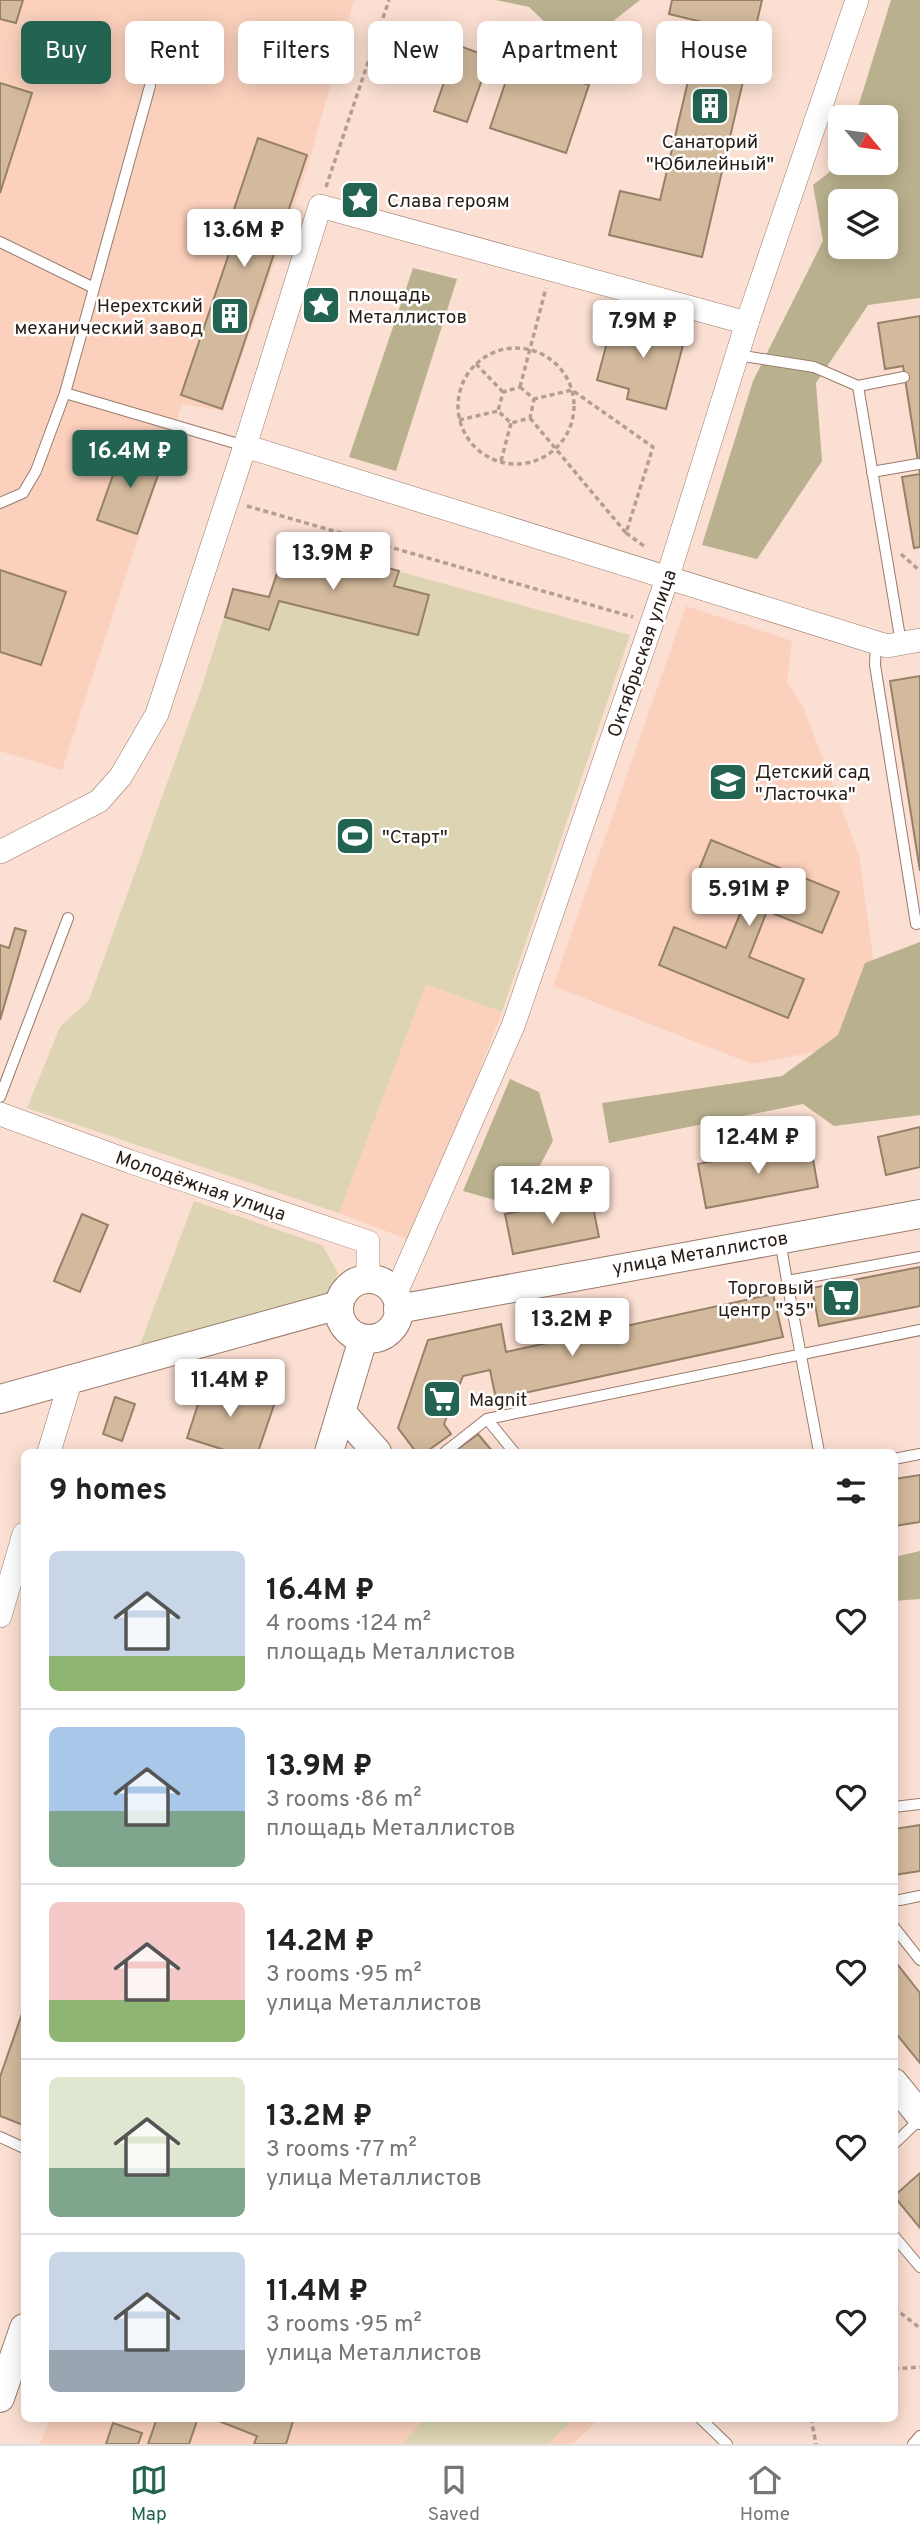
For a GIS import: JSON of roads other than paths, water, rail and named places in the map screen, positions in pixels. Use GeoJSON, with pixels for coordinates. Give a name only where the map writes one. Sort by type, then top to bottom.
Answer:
{"type":"FeatureCollection","features":[{"type":"Feature","properties":{"kind":"street","name":"Октябрьская улица"},"geometry":{"type":"LineString","coordinates":[[397,1302],[513,1026],[668,576],[747,323],[857,0]]}},
{"type":"Feature","properties":{"kind":"street"},"geometry":{"type":"LineString","coordinates":[[0,852],[99,801],[121,776],[157,714],[320,206],[747,323]]}},
{"type":"Feature","properties":{"kind":"street"},"geometry":{"type":"LineString","coordinates":[[245,446],[887,646],[910,642]]}},
{"type":"Feature","properties":{"kind":"street","name":"Молодёжная улица"},"geometry":{"type":"LineString","coordinates":[[0,1114],[131,1162],[368,1242],[368,1279]]}},
{"type":"Feature","properties":{"kind":"street","name":"улица Металлистов"},"geometry":{"type":"LineString","coordinates":[[397,1302],[920,1214]]}},
{"type":"Feature","properties":{"kind":"street"},"geometry":{"type":"LineString","coordinates":[[368,1279],[383,1283],[397,1302],[397,1317],[388,1332],[372,1339],[363,1339],[347,1330],[342,1323],[339,1305],[349,1287],[368,1279]]}},
{"type":"Feature","properties":{"kind":"street"},"geometry":{"type":"LineString","coordinates":[[0,1399],[339,1305]]}},
{"type":"Feature","properties":{"kind":"street"},"geometry":{"type":"LineString","coordinates":[[331,1449],[363,1339]]}},
{"type":"Feature","properties":{"kind":"street"},"geometry":{"type":"LineString","coordinates":[[50,1449],[71,1379]]}},
{"type":"Feature","properties":{"kind":"street"},"geometry":{"type":"LineString","coordinates":[[342,1413],[374,1449]]}},
{"type":"Feature","properties":{"kind":"street"},"geometry":{"type":"LineString","coordinates":[[0,1616],[21,1544]]}},
{"type":"Feature","properties":{"kind":"street"},"geometry":{"type":"LineString","coordinates":[[898,2088],[920,2117]]}},
{"type":"Feature","properties":{"kind":"street"},"geometry":{"type":"LineString","coordinates":[[0,2398],[21,2337]]}},
{"type":"Feature","properties":{"kind":"lane"},"geometry":{"type":"LineString","coordinates":[[0,503],[23,493],[36,471],[65,393],[150,86]]}},
{"type":"Feature","properties":{"kind":"lane"},"geometry":{"type":"LineString","coordinates":[[0,242],[94,288]]}},
{"type":"Feature","properties":{"kind":"lane"},"geometry":{"type":"LineString","coordinates":[[737,355],[814,367],[858,386],[904,377]]}},
{"type":"Feature","properties":{"kind":"lane"},"geometry":{"type":"LineString","coordinates":[[858,386],[872,472],[910,642]]}},
{"type":"Feature","properties":{"kind":"lane"},"geometry":{"type":"LineString","coordinates":[[65,393],[245,446]]}},
{"type":"Feature","properties":{"kind":"lane"},"geometry":{"type":"LineString","coordinates":[[872,472],[918,464]]}},
{"type":"Feature","properties":{"kind":"lane"},"geometry":{"type":"LineString","coordinates":[[876,642],[875,665],[916,924],[920,923]]}},
{"type":"Feature","properties":{"kind":"lane"},"geometry":{"type":"LineString","coordinates":[[0,1097],[68,918]]}},
{"type":"Feature","properties":{"kind":"lane"},"geometry":{"type":"LineString","coordinates":[[779,1237],[818,1449]]}},
{"type":"Feature","properties":{"kind":"lane"},"geometry":{"type":"LineString","coordinates":[[787,1281],[920,1257]]}},
{"type":"Feature","properties":{"kind":"lane"},"geometry":{"type":"LineString","coordinates":[[449,1449],[487,1419],[920,1330]]}},
{"type":"Feature","properties":{"kind":"lane"},"geometry":{"type":"LineString","coordinates":[[487,1419],[512,1449]]}},
{"type":"Feature","properties":{"kind":"lane"},"geometry":{"type":"LineString","coordinates":[[898,1458],[920,1454]]}},
{"type":"Feature","properties":{"kind":"lane"},"geometry":{"type":"LineString","coordinates":[[898,1807],[920,1804]]}},
{"type":"Feature","properties":{"kind":"lane"},"geometry":{"type":"LineString","coordinates":[[898,1899],[920,1896]]}},
{"type":"Feature","properties":{"kind":"lane"},"geometry":{"type":"LineString","coordinates":[[898,1932],[920,1960]]}},
{"type":"Feature","properties":{"kind":"lane"},"geometry":{"type":"LineString","coordinates":[[898,2140],[920,2117]]}},
{"type":"Feature","properties":{"kind":"lane"},"geometry":{"type":"LineString","coordinates":[[0,2137],[21,2147]]}},
{"type":"Feature","properties":{"kind":"lane"},"geometry":{"type":"LineString","coordinates":[[898,2241],[920,2267]]}},
{"type":"Feature","properties":{"kind":"lane"},"geometry":{"type":"LineString","coordinates":[[704,2422],[727,2444]]}},
{"type":"Feature","properties":{"kind":"lane"},"geometry":{"type":"LineString","coordinates":[[913,2444],[920,2436]]}},
{"type":"Feature","properties":{"kind":"place","name":"Санаторий \"Юбилейный\""},"geometry":{"type":"Point","coordinates":[710,106]}},
{"type":"Feature","properties":{"kind":"place","name":"Слава героям"},"geometry":{"type":"Point","coordinates":[360,200]}},
{"type":"Feature","properties":{"kind":"place","name":"площадь Металлистов"},"geometry":{"type":"Point","coordinates":[321,305]}},
{"type":"Feature","properties":{"kind":"place","name":"Нерехтский механический завод"},"geometry":{"type":"Point","coordinates":[230,316]}},
{"type":"Feature","properties":{"kind":"place","name":"Детский сад \"Ласточка\""},"geometry":{"type":"Point","coordinates":[728,782]}},
{"type":"Feature","properties":{"kind":"place","name":"\"Старт\""},"geometry":{"type":"Point","coordinates":[355,836]}},
{"type":"Feature","properties":{"kind":"place","name":"Торговый центр \"35\""},"geometry":{"type":"Point","coordinates":[841,1298]}},
{"type":"Feature","properties":{"kind":"place","name":"Magnit"},"geometry":{"type":"Point","coordinates":[442,1399]}}]}
